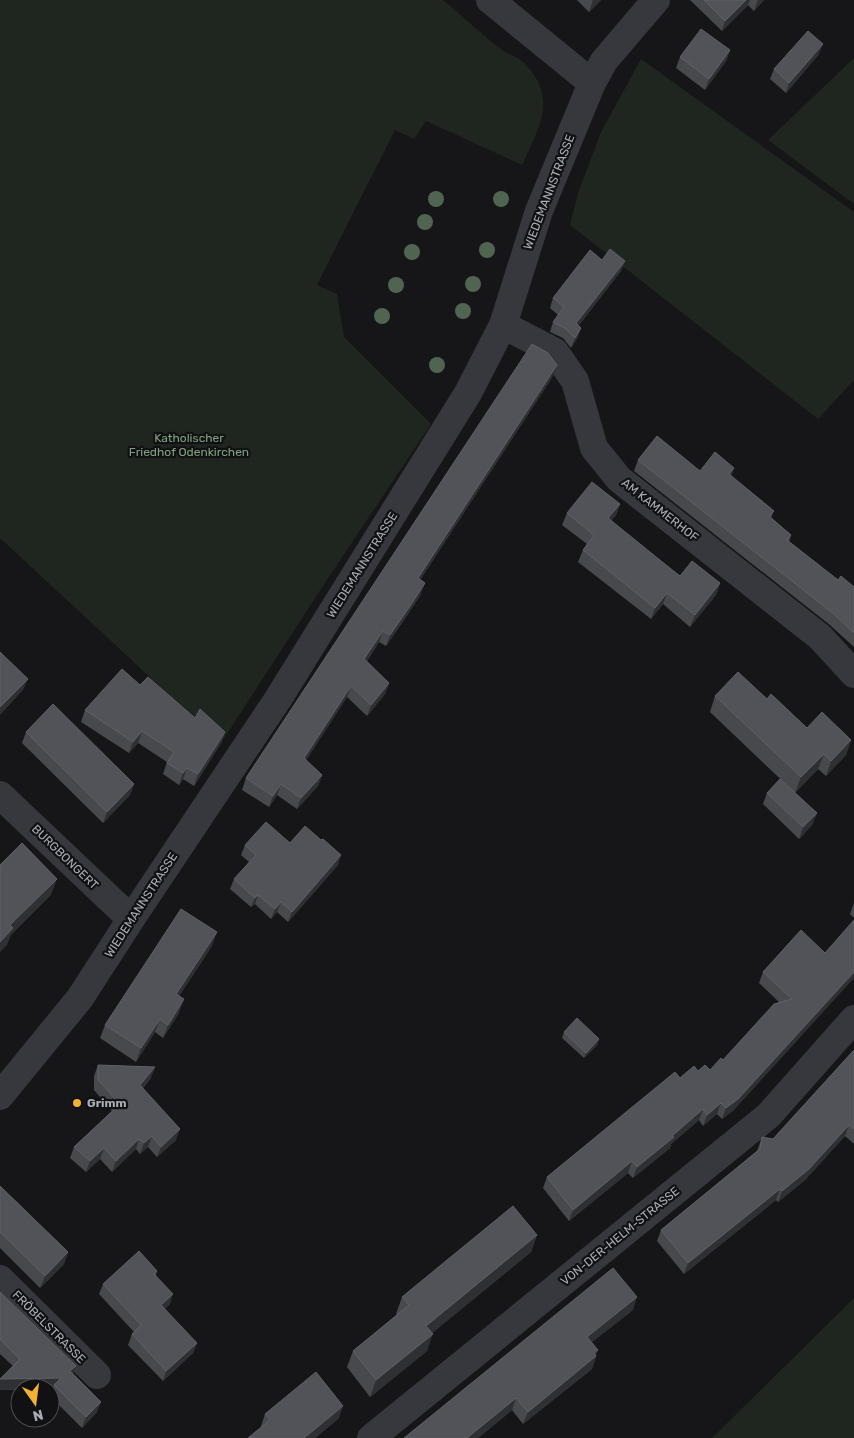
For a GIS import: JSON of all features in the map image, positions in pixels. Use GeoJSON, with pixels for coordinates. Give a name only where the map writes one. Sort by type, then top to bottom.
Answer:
{"type":"FeatureCollection","features":[{"type":"Feature","properties":{"kind":"street"},"geometry":{"type":"LineString","coordinates":[[490,0],[592,83]]}},
{"type":"Feature","properties":{"kind":"street","name":"WIEDEMANNSTRASSE"},"geometry":{"type":"LineString","coordinates":[[0,1096],[80,998],[294,674],[468,393],[503,325],[539,212],[592,83],[604,61],[656,0]]}},
{"type":"Feature","properties":{"kind":"street","name":"AM KAMMERHOF"},"geometry":{"type":"LineString","coordinates":[[503,325],[555,352],[574,381],[594,448],[619,479],[820,637],[854,674]]}},
{"type":"Feature","properties":{"kind":"street","name":"BURGBONGERT"},"geometry":{"type":"LineString","coordinates":[[0,794],[131,919]]}},
{"type":"Feature","properties":{"kind":"street","name":"VON-DER-HELM-STRASSE"},"geometry":{"type":"LineString","coordinates":[[371,1438],[769,1115],[854,1019]]}},
{"type":"Feature","properties":{"kind":"street","name":"FRÖBELSTRASSE"},"geometry":{"type":"LineString","coordinates":[[0,1279],[97,1375]]}},
{"type":"Feature","properties":{"kind":"green space","name":"Katholischer Friedhof Odenkirchen"},"geometry":{"type":"Polygon","coordinates":[[[0,0],[443,0],[502,50],[522,61],[533,74],[540,87],[543,111],[540,124],[522,165],[426,121],[414,139],[395,130],[317,285],[337,294],[344,337],[431,424],[221,743],[0,538],[0,0]]]}},
{"type":"Feature","properties":{"kind":"green space"},"geometry":{"type":"Polygon","coordinates":[[[854,58],[854,204],[768,140],[854,58]]]}},
{"type":"Feature","properties":{"kind":"green space"},"geometry":{"type":"Polygon","coordinates":[[[641,59],[854,212],[854,380],[818,419],[570,225],[578,193],[601,132],[641,59]]]}},
{"type":"Feature","properties":{"kind":"green space"},"geometry":{"type":"Polygon","coordinates":[[[854,1298],[854,1438],[712,1438],[854,1298]]]}},
{"type":"Feature","properties":{"kind":"building"},"geometry":{"type":"Polygon","coordinates":[[[704,0],[746,0],[725,21],[704,0]]]}},
{"type":"Feature","properties":{"kind":"building"},"geometry":{"type":"Polygon","coordinates":[[[701,29],[730,50],[709,79],[680,57],[701,29]]]}},
{"type":"Feature","properties":{"kind":"building"},"geometry":{"type":"Polygon","coordinates":[[[808,31],[823,44],[789,83],[774,69],[808,31]]]}},
{"type":"Feature","properties":{"kind":"building"},"geometry":{"type":"Polygon","coordinates":[[[610,249],[625,261],[576,323],[581,328],[575,338],[566,329],[553,322],[564,307],[553,298],[590,250],[602,260],[610,249]]]}},
{"type":"Feature","properties":{"kind":"building"},"geometry":{"type":"Polygon","coordinates":[[[532,344],[548,353],[557,365],[418,578],[425,583],[408,609],[390,635],[383,631],[364,659],[389,683],[371,705],[351,686],[304,758],[322,775],[301,798],[281,784],[273,796],[246,778],[532,344]]]}},
{"type":"Feature","properties":{"kind":"building"},"geometry":{"type":"Polygon","coordinates":[[[657,436],[700,471],[715,452],[734,468],[729,474],[774,511],[769,516],[791,535],[787,540],[838,580],[841,576],[854,587],[854,633],[834,614],[638,460],[657,436]]]}},
{"type":"Feature","properties":{"kind":"building"},"geometry":{"type":"Polygon","coordinates":[[[592,482],[620,504],[608,518],[666,565],[680,576],[692,561],[720,583],[695,615],[667,593],[655,608],[583,550],[594,535],[567,513],[592,482]]]}},
{"type":"Feature","properties":{"kind":"building"},"geometry":{"type":"Polygon","coordinates":[[[0,652],[28,679],[0,707],[0,652]]]}},
{"type":"Feature","properties":{"kind":"building"},"geometry":{"type":"Polygon","coordinates":[[[122,669],[140,685],[148,677],[195,718],[200,709],[225,732],[198,774],[187,768],[183,773],[167,763],[174,752],[142,731],[133,742],[85,710],[122,669]]]}},
{"type":"Feature","properties":{"kind":"building"},"geometry":{"type":"Polygon","coordinates":[[[738,672],[767,699],[771,694],[807,728],[822,712],[851,740],[831,761],[824,754],[801,777],[715,696],[738,672]]]}},
{"type":"Feature","properties":{"kind":"building"},"geometry":{"type":"Polygon","coordinates":[[[53,704],[134,784],[107,812],[26,732],[53,704]]]}},
{"type":"Feature","properties":{"kind":"building"},"geometry":{"type":"Polygon","coordinates":[[[780,779],[817,813],[803,827],[767,793],[780,779]]]}},
{"type":"Feature","properties":{"kind":"building"},"geometry":{"type":"Polygon","coordinates":[[[266,822],[290,843],[305,826],[341,855],[292,912],[281,902],[275,909],[258,895],[255,898],[234,879],[256,855],[245,845],[266,822]]]}},
{"type":"Feature","properties":{"kind":"building"},"geometry":{"type":"Polygon","coordinates":[[[22,843],[57,879],[10,925],[13,928],[0,942],[0,865],[22,843]]]}},
{"type":"Feature","properties":{"kind":"building"},"geometry":{"type":"Polygon","coordinates":[[[181,909],[217,932],[176,994],[184,999],[168,1025],[160,1019],[141,1048],[105,1025],[181,909]]]}},
{"type":"Feature","properties":{"kind":"building"},"geometry":{"type":"Polygon","coordinates":[[[854,920],[854,972],[738,1099],[726,1108],[721,1103],[707,1115],[703,1109],[672,1136],[674,1137],[637,1167],[632,1161],[573,1210],[547,1177],[675,1072],[680,1078],[694,1066],[698,1071],[705,1065],[710,1070],[721,1058],[723,1060],[774,1004],[792,999],[763,972],[801,930],[825,953],[854,920]]]}},
{"type":"Feature","properties":{"kind":"building"},"geometry":{"type":"Polygon","coordinates":[[[577,1018],[599,1039],[586,1053],[564,1032],[577,1018]]]}},
{"type":"Feature","properties":{"kind":"building"},"geometry":{"type":"Polygon","coordinates":[[[854,1050],[854,1129],[849,1125],[809,1169],[782,1191],[780,1189],[688,1263],[661,1230],[760,1149],[762,1137],[773,1139],[854,1050]]]}},
{"type":"Feature","properties":{"kind":"building"},"geometry":{"type":"Polygon","coordinates":[[[98,1065],[155,1067],[140,1085],[180,1129],[161,1147],[152,1136],[144,1143],[139,1139],[116,1161],[104,1148],[90,1161],[74,1147],[120,1104],[98,1080],[98,1065]]]}},
{"type":"Feature","properties":{"kind":"building"},"geometry":{"type":"Polygon","coordinates":[[[0,1186],[68,1252],[45,1276],[0,1232],[0,1186]]]}},
{"type":"Feature","properties":{"kind":"building"},"geometry":{"type":"Polygon","coordinates":[[[513,1206],[537,1235],[426,1326],[433,1334],[376,1380],[353,1351],[409,1305],[402,1297],[513,1206]]]}},
{"type":"Feature","properties":{"kind":"building"},"geometry":{"type":"Polygon","coordinates":[[[139,1251],[157,1271],[154,1274],[173,1294],[161,1305],[197,1343],[166,1371],[132,1334],[141,1325],[103,1284],[139,1251]]]}},
{"type":"Feature","properties":{"kind":"building"},"geometry":{"type":"Polygon","coordinates":[[[613,1268],[637,1297],[587,1337],[598,1350],[594,1353],[596,1356],[528,1412],[516,1398],[467,1438],[404,1438],[613,1268]]]}},
{"type":"Feature","properties":{"kind":"building"},"geometry":{"type":"Polygon","coordinates":[[[0,1292],[76,1366],[70,1371],[101,1402],[86,1417],[60,1391],[61,1378],[0,1379],[20,1359],[0,1339],[0,1292]]]}},
{"type":"Feature","properties":{"kind":"building"},"geometry":{"type":"Polygon","coordinates":[[[316,1372],[343,1406],[304,1438],[248,1438],[270,1420],[265,1414],[316,1372]]]}},
{"type":"Feature","properties":{"kind":"place","name":"Grimm"},"geometry":{"type":"Point","coordinates":[77,1103]}}]}
